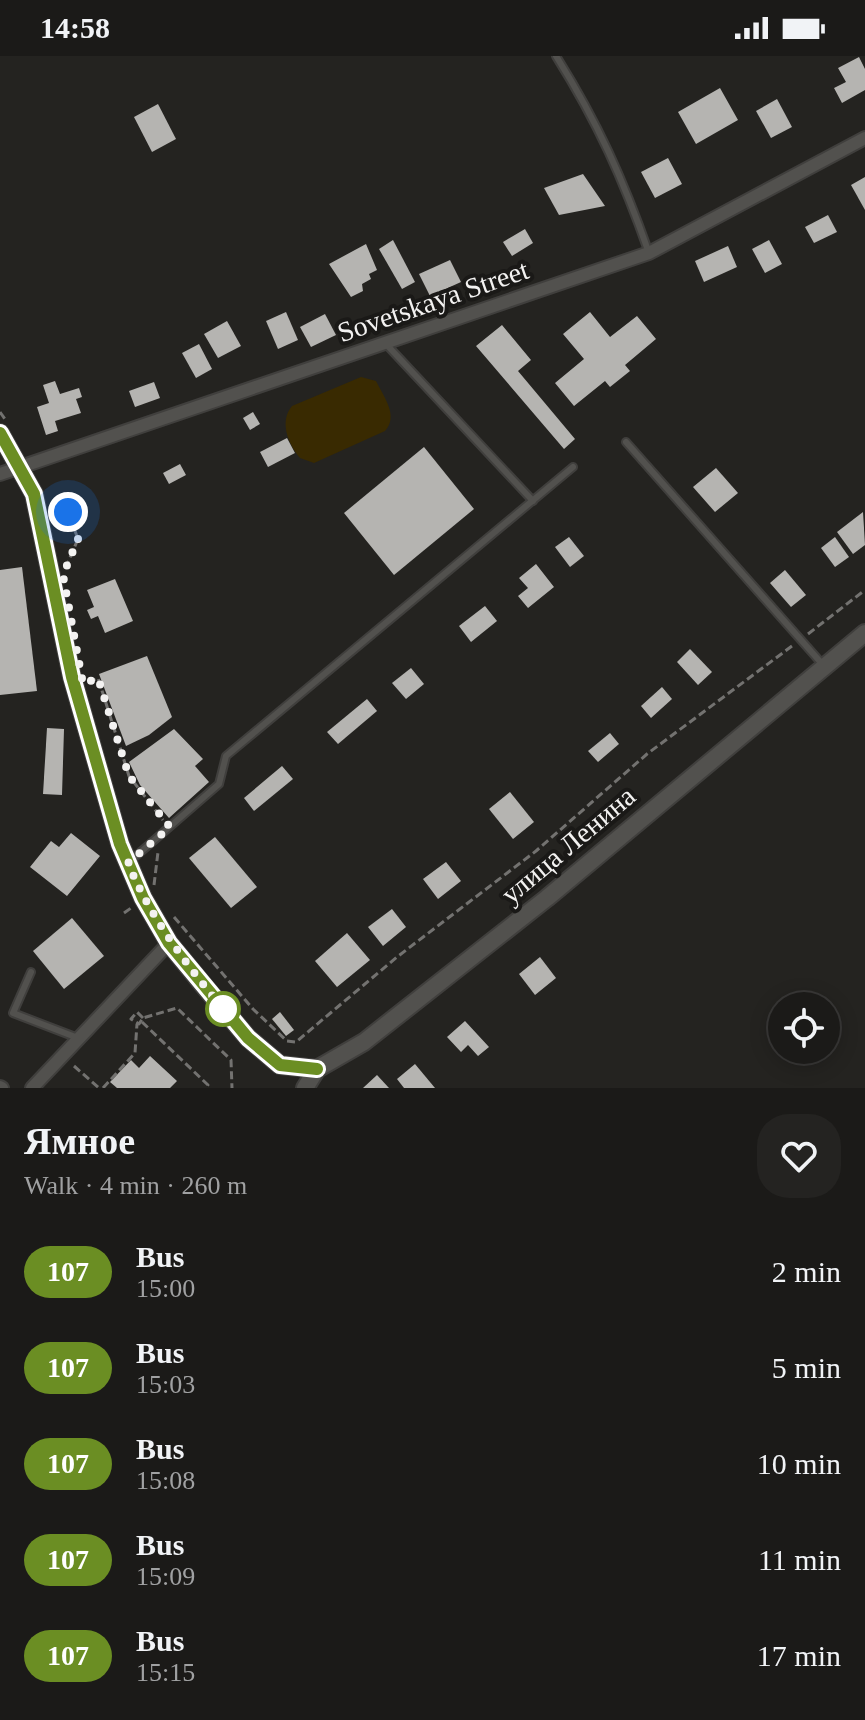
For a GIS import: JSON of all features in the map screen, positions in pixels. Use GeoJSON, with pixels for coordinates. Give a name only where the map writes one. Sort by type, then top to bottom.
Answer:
{"type":"FeatureCollection","features":[{"type":"Feature","properties":{"kind":"street","name":"Sovetskaya Street"},"geometry":{"type":"LineString","coordinates":[[0,474],[649,253],[865,138]]}},
{"type":"Feature","properties":{"kind":"street"},"geometry":{"type":"LineString","coordinates":[[4,427],[34,494],[72,677],[110,813],[143,898],[169,943],[265,1054],[280,1065],[317,1069],[305,1088]]}},
{"type":"Feature","properties":{"kind":"street","name":"улица Ленина"},"geometry":{"type":"LineString","coordinates":[[299,1088],[317,1069],[364,1042],[437,986],[865,633]]}},
{"type":"Feature","properties":{"kind":"street"},"geometry":{"type":"LineString","coordinates":[[32,1088],[169,943]]}},
{"type":"Feature","properties":{"kind":"lane"},"geometry":{"type":"LineString","coordinates":[[556,56],[594,116],[620,173],[649,253]]}},
{"type":"Feature","properties":{"kind":"lane"},"geometry":{"type":"LineString","coordinates":[[385,343],[533,501]]}},
{"type":"Feature","properties":{"kind":"lane"},"geometry":{"type":"LineString","coordinates":[[626,442],[824,666]]}},
{"type":"Feature","properties":{"kind":"lane"},"geometry":{"type":"LineString","coordinates":[[128,863],[219,784],[226,756],[573,467]]}},
{"type":"Feature","properties":{"kind":"lane"},"geometry":{"type":"LineString","coordinates":[[31,972],[13,1013],[78,1038]]}},
{"type":"Feature","properties":{"kind":"path"},"geometry":{"type":"LineString","coordinates":[[0,412],[4,427]]}},
{"type":"Feature","properties":{"kind":"path"},"geometry":{"type":"LineString","coordinates":[[44,493],[68,512],[78,539],[63,575]]}},
{"type":"Feature","properties":{"kind":"path"},"geometry":{"type":"LineString","coordinates":[[173,916],[253,1009],[287,1041],[296,1042],[397,957],[536,851],[647,754],[865,590]]}},
{"type":"Feature","properties":{"kind":"path"},"geometry":{"type":"LineString","coordinates":[[83,684],[98,678],[129,776],[170,827]]}},
{"type":"Feature","properties":{"kind":"path"},"geometry":{"type":"LineString","coordinates":[[154,892],[159,845]]}},
{"type":"Feature","properties":{"kind":"path"},"geometry":{"type":"LineString","coordinates":[[141,1021],[177,1008],[231,1060],[232,1088]]}},
{"type":"Feature","properties":{"kind":"path"},"geometry":{"type":"LineString","coordinates":[[141,1021],[206,1088]]}},
{"type":"Feature","properties":{"kind":"path"},"geometry":{"type":"LineString","coordinates":[[74,1066],[101,1088],[135,1053],[141,1021]]}},
{"type":"Feature","properties":{"kind":"shaded area"},"geometry":{"type":"Polygon","coordinates":[[[361,377],[376,381],[386,400],[391,419],[385,431],[314,463],[300,458],[287,432],[286,418],[292,406],[361,377]]]}},
{"type":"Feature","properties":{"kind":"building"},"geometry":{"type":"Polygon","coordinates":[[[859,57],[865,69],[865,90],[842,103],[834,88],[846,82],[838,68],[859,57]]]}},
{"type":"Feature","properties":{"kind":"building"},"geometry":{"type":"Polygon","coordinates":[[[720,88],[738,120],[696,144],[678,112],[720,88]]]}},
{"type":"Feature","properties":{"kind":"building"},"geometry":{"type":"Polygon","coordinates":[[[777,99],[792,127],[771,138],[756,111],[777,99]]]}},
{"type":"Feature","properties":{"kind":"building"},"geometry":{"type":"Polygon","coordinates":[[[158,104],[176,139],[152,152],[134,117],[158,104]]]}},
{"type":"Feature","properties":{"kind":"building"},"geometry":{"type":"Polygon","coordinates":[[[668,158],[682,184],[655,198],[641,172],[668,158]]]}},
{"type":"Feature","properties":{"kind":"building"},"geometry":{"type":"Polygon","coordinates":[[[583,174],[605,206],[559,215],[544,188],[583,174]]]}},
{"type":"Feature","properties":{"kind":"building"},"geometry":{"type":"Polygon","coordinates":[[[865,177],[865,210],[851,185],[865,177]]]}},
{"type":"Feature","properties":{"kind":"building"},"geometry":{"type":"Polygon","coordinates":[[[828,215],[837,232],[814,243],[805,227],[828,215]]]}},
{"type":"Feature","properties":{"kind":"building"},"geometry":{"type":"Polygon","coordinates":[[[525,229],[533,243],[512,256],[503,242],[525,229]]]}},
{"type":"Feature","properties":{"kind":"building"},"geometry":{"type":"Polygon","coordinates":[[[393,240],[415,282],[402,289],[379,249],[393,240]]]}},
{"type":"Feature","properties":{"kind":"building"},"geometry":{"type":"Polygon","coordinates":[[[769,240],[782,264],[765,273],[752,249],[769,240]]]}},
{"type":"Feature","properties":{"kind":"building"},"geometry":{"type":"Polygon","coordinates":[[[366,244],[377,270],[369,274],[371,279],[362,284],[363,291],[351,297],[329,264],[366,244]]]}},
{"type":"Feature","properties":{"kind":"building"},"geometry":{"type":"Polygon","coordinates":[[[728,246],[737,267],[704,282],[695,261],[728,246]]]}},
{"type":"Feature","properties":{"kind":"building"},"geometry":{"type":"Polygon","coordinates":[[[450,260],[461,282],[430,296],[419,274],[450,260]]]}},
{"type":"Feature","properties":{"kind":"building"},"geometry":{"type":"Polygon","coordinates":[[[286,312],[298,340],[278,349],[266,321],[286,312]]]}},
{"type":"Feature","properties":{"kind":"building"},"geometry":{"type":"Polygon","coordinates":[[[590,312],[610,337],[637,316],[656,339],[625,365],[630,371],[610,387],[605,381],[574,406],[555,383],[584,359],[563,334],[590,312]]]}},
{"type":"Feature","properties":{"kind":"building"},"geometry":{"type":"Polygon","coordinates":[[[325,314],[336,335],[311,347],[300,327],[325,314]]]}},
{"type":"Feature","properties":{"kind":"building"},"geometry":{"type":"Polygon","coordinates":[[[227,321],[241,346],[218,358],[204,334],[227,321]]]}},
{"type":"Feature","properties":{"kind":"building"},"geometry":{"type":"Polygon","coordinates":[[[502,325],[531,360],[518,371],[575,439],[564,449],[476,346],[502,325]]]}},
{"type":"Feature","properties":{"kind":"building"},"geometry":{"type":"Polygon","coordinates":[[[199,344],[212,369],[196,378],[182,353],[199,344]]]}},
{"type":"Feature","properties":{"kind":"building"},"geometry":{"type":"Polygon","coordinates":[[[55,381],[60,394],[79,388],[82,397],[76,399],[81,413],[55,421],[58,431],[46,435],[37,407],[49,403],[43,385],[55,381]]]}},
{"type":"Feature","properties":{"kind":"building"},"geometry":{"type":"Polygon","coordinates":[[[154,382],[160,398],[135,407],[129,391],[154,382]]]}},
{"type":"Feature","properties":{"kind":"building"},"geometry":{"type":"Polygon","coordinates":[[[253,412],[260,424],[250,430],[243,418],[253,412]]]}},
{"type":"Feature","properties":{"kind":"building"},"geometry":{"type":"Polygon","coordinates":[[[287,438],[295,453],[268,467],[260,452],[287,438]]]}},
{"type":"Feature","properties":{"kind":"building"},"geometry":{"type":"Polygon","coordinates":[[[424,447],[474,509],[394,575],[344,513],[424,447]]]}},
{"type":"Feature","properties":{"kind":"building"},"geometry":{"type":"Polygon","coordinates":[[[180,464],[186,475],[169,484],[163,473],[180,464]]]}},
{"type":"Feature","properties":{"kind":"building"},"geometry":{"type":"Polygon","coordinates":[[[716,468],[738,493],[715,512],[693,487],[716,468]]]}},
{"type":"Feature","properties":{"kind":"building"},"geometry":{"type":"Polygon","coordinates":[[[863,512],[865,545],[853,554],[837,532],[863,512]]]}},
{"type":"Feature","properties":{"kind":"building"},"geometry":{"type":"Polygon","coordinates":[[[569,537],[584,556],[570,567],[555,547],[569,537]]]}},
{"type":"Feature","properties":{"kind":"building"},"geometry":{"type":"Polygon","coordinates":[[[835,537],[849,557],[835,567],[821,548],[835,537]]]}},
{"type":"Feature","properties":{"kind":"building"},"geometry":{"type":"Polygon","coordinates":[[[536,564],[554,587],[528,608],[518,596],[528,588],[519,578],[536,564]]]}},
{"type":"Feature","properties":{"kind":"building"},"geometry":{"type":"Polygon","coordinates":[[[22,567],[37,691],[0,695],[0,570],[22,567]]]}},
{"type":"Feature","properties":{"kind":"building"},"geometry":{"type":"Polygon","coordinates":[[[785,570],[806,595],[791,607],[770,583],[785,570]]]}},
{"type":"Feature","properties":{"kind":"building"},"geometry":{"type":"Polygon","coordinates":[[[115,579],[133,621],[105,633],[98,616],[91,619],[87,610],[94,607],[87,590],[115,579]]]}},
{"type":"Feature","properties":{"kind":"building"},"geometry":{"type":"Polygon","coordinates":[[[485,606],[497,621],[471,642],[459,626],[485,606]]]}},
{"type":"Feature","properties":{"kind":"building"},"geometry":{"type":"Polygon","coordinates":[[[690,649],[712,672],[698,685],[677,662],[690,649]]]}},
{"type":"Feature","properties":{"kind":"building"},"geometry":{"type":"Polygon","coordinates":[[[147,656],[172,717],[149,735],[126,746],[99,674],[147,656]]]}},
{"type":"Feature","properties":{"kind":"building"},"geometry":{"type":"Polygon","coordinates":[[[411,668],[424,684],[406,699],[392,683],[411,668]]]}},
{"type":"Feature","properties":{"kind":"building"},"geometry":{"type":"Polygon","coordinates":[[[662,687],[672,699],[651,718],[641,706],[662,687]]]}},
{"type":"Feature","properties":{"kind":"building"},"geometry":{"type":"Polygon","coordinates":[[[367,699],[377,711],[338,744],[327,732],[367,699]]]}},
{"type":"Feature","properties":{"kind":"building"},"geometry":{"type":"Polygon","coordinates":[[[47,728],[64,729],[62,795],[43,794],[47,728]]]}},
{"type":"Feature","properties":{"kind":"building"},"geometry":{"type":"Polygon","coordinates":[[[174,729],[203,759],[195,766],[209,782],[169,818],[140,785],[129,762],[174,729]]]}},
{"type":"Feature","properties":{"kind":"building"},"geometry":{"type":"Polygon","coordinates":[[[610,733],[619,744],[598,762],[588,751],[610,733]]]}},
{"type":"Feature","properties":{"kind":"building"},"geometry":{"type":"Polygon","coordinates":[[[282,766],[293,779],[254,811],[244,798],[282,766]]]}},
{"type":"Feature","properties":{"kind":"building"},"geometry":{"type":"Polygon","coordinates":[[[510,792],[534,822],[513,839],[489,809],[510,792]]]}},
{"type":"Feature","properties":{"kind":"building"},"geometry":{"type":"Polygon","coordinates":[[[71,833],[100,856],[67,896],[30,867],[51,841],[59,847],[71,833]]]}},
{"type":"Feature","properties":{"kind":"building"},"geometry":{"type":"Polygon","coordinates":[[[215,837],[257,887],[231,908],[189,858],[215,837]]]}},
{"type":"Feature","properties":{"kind":"building"},"geometry":{"type":"Polygon","coordinates":[[[446,862],[461,881],[438,899],[423,879],[446,862]]]}},
{"type":"Feature","properties":{"kind":"building"},"geometry":{"type":"Polygon","coordinates":[[[392,909],[406,927],[383,946],[368,927],[392,909]]]}},
{"type":"Feature","properties":{"kind":"building"},"geometry":{"type":"Polygon","coordinates":[[[72,918],[104,956],[64,989],[33,951],[72,918]]]}},
{"type":"Feature","properties":{"kind":"building"},"geometry":{"type":"Polygon","coordinates":[[[347,933],[370,960],[337,987],[315,961],[347,933]]]}},
{"type":"Feature","properties":{"kind":"building"},"geometry":{"type":"Polygon","coordinates":[[[540,957],[556,978],[535,995],[519,974],[540,957]]]}},
{"type":"Feature","properties":{"kind":"building"},"geometry":{"type":"Polygon","coordinates":[[[280,1012],[294,1030],[286,1036],[272,1019],[280,1012]]]}},
{"type":"Feature","properties":{"kind":"building"},"geometry":{"type":"Polygon","coordinates":[[[465,1021],[489,1047],[478,1056],[468,1045],[461,1052],[447,1037],[465,1021]]]}},
{"type":"Feature","properties":{"kind":"building"},"geometry":{"type":"Polygon","coordinates":[[[150,1056],[177,1081],[170,1088],[117,1088],[110,1082],[131,1060],[139,1068],[150,1056]]]}},
{"type":"Feature","properties":{"kind":"building"},"geometry":{"type":"Polygon","coordinates":[[[415,1064],[435,1088],[404,1088],[397,1079],[415,1064]]]}},
{"type":"Feature","properties":{"kind":"building"},"geometry":{"type":"Polygon","coordinates":[[[377,1075],[389,1088],[363,1088],[377,1075]]]}},
{"type":"Feature","properties":{"kind":"bus line","name":"107"},"geometry":{"type":"LineString","coordinates":[[0,433],[34,494],[72,677],[110,813],[143,898],[169,943],[248,1038],[280,1065],[317,1069]]}},
{"type":"Feature","properties":{"kind":"route"},"geometry":{"type":"LineString","coordinates":[[68,512],[78,539],[63,575],[83,684],[98,678],[129,776],[170,827],[128,863],[143,898],[169,943],[223,1009]]}}]}
